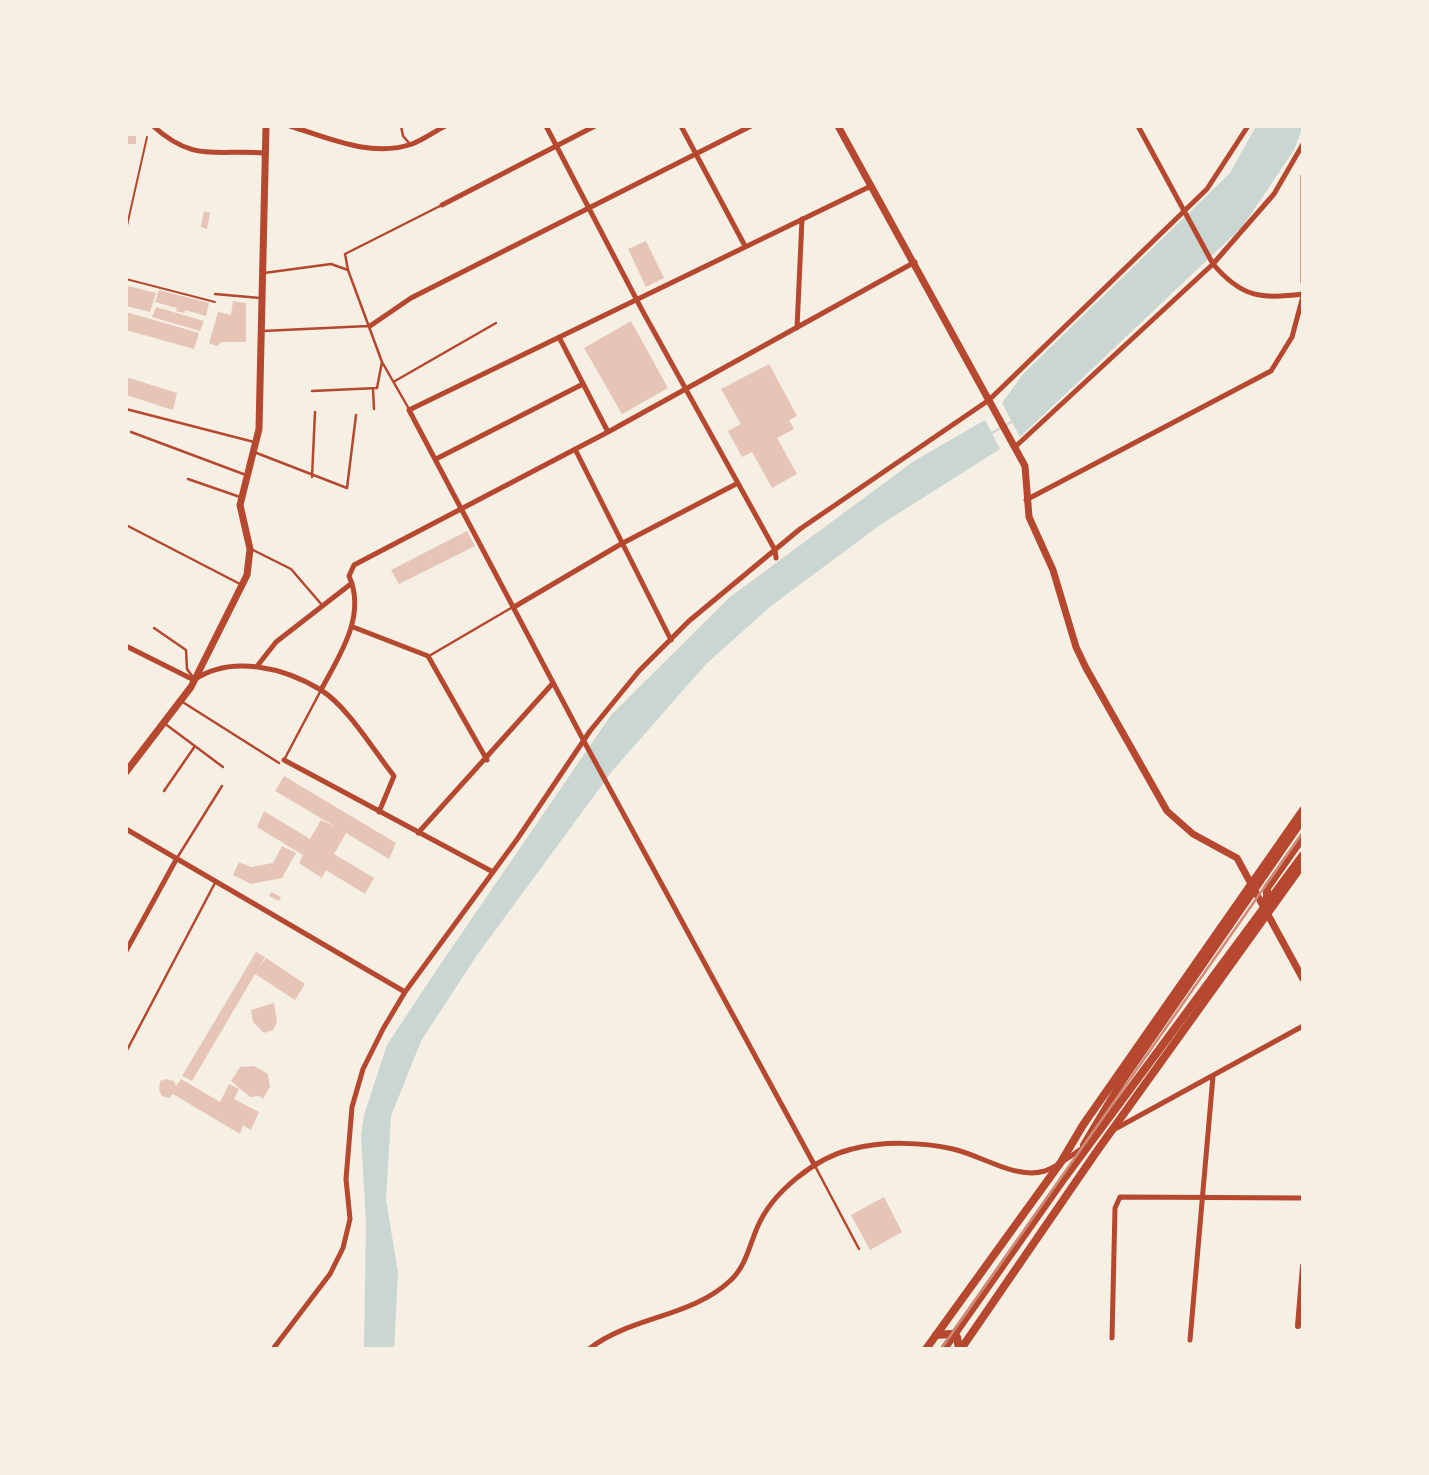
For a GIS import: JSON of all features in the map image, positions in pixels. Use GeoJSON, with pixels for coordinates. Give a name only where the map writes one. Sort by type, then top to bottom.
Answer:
{"type":"FeatureCollection","features":[{"type":"Feature","properties":{"kind":"main road"},"geometry":{"type":"LineString","coordinates":[[126,772],[194,680],[243,586],[250,549],[240,512],[240,497],[257,443],[263,331],[267,126]]}},
{"type":"Feature","properties":{"kind":"main road"},"geometry":{"type":"LineString","coordinates":[[838,126],[1025,466],[1026,500],[1034,531],[1053,570],[1076,648],[1155,792],[1177,822],[1237,858],[1303,979]]}},
{"type":"Feature","properties":{"kind":"main road"},"geometry":{"type":"LineString","coordinates":[[926,1349],[1061,1162],[1303,810]]}},
{"type":"Feature","properties":{"kind":"main road"},"geometry":{"type":"LineString","coordinates":[[1065,1177],[1124,1079],[1303,820]]}},
{"type":"Feature","properties":{"kind":"main road"},"geometry":{"type":"LineString","coordinates":[[1267,914],[1267,888],[1303,836]]}},
{"type":"Feature","properties":{"kind":"main road"},"geometry":{"type":"LineString","coordinates":[[944,1349],[1065,1177],[1303,855]]}},
{"type":"Feature","properties":{"kind":"main road"},"geometry":{"type":"LineString","coordinates":[[960,1349],[1111,1131],[1303,864]]}},
{"type":"Feature","properties":{"kind":"main road"},"geometry":{"type":"LineString","coordinates":[[1252,885],[1267,888]]}},
{"type":"Feature","properties":{"kind":"main road"},"geometry":{"type":"LineString","coordinates":[[1160,1015],[1160,1024],[1166,1031],[1183,1032]]}},
{"type":"Feature","properties":{"kind":"main road"},"geometry":{"type":"LineString","coordinates":[[936,1335],[951,1334],[957,1337],[960,1349]]}},
{"type":"Feature","properties":{"kind":"street"},"geometry":{"type":"LineString","coordinates":[[153,126],[184,149],[203,153],[265,153]]}},
{"type":"Feature","properties":{"kind":"street"},"geometry":{"type":"LineString","coordinates":[[290,126],[348,144],[379,148],[411,144],[445,126]]}},
{"type":"Feature","properties":{"kind":"street"},"geometry":{"type":"LineString","coordinates":[[546,126],[685,390],[775,550],[776,558]]}},
{"type":"Feature","properties":{"kind":"street"},"geometry":{"type":"LineString","coordinates":[[442,205],[595,126]]}},
{"type":"Feature","properties":{"kind":"street"},"geometry":{"type":"LineString","coordinates":[[681,126],[746,246]]}},
{"type":"Feature","properties":{"kind":"street"},"geometry":{"type":"LineString","coordinates":[[370,326],[411,298],[751,126]]}},
{"type":"Feature","properties":{"kind":"street"},"geometry":{"type":"LineString","coordinates":[[1026,500],[1271,371],[1292,337],[1303,295],[1274,297],[1250,294],[1229,283],[1211,262],[1138,126]]}},
{"type":"Feature","properties":{"kind":"street"},"geometry":{"type":"LineString","coordinates":[[273,1349],[324,1282],[343,1248],[350,1219],[346,1179],[352,1107],[363,1069],[405,992],[639,671],[670,640],[775,550],[830,508],[989,400],[1185,214],[1207,189],[1248,126]]}},
{"type":"Feature","properties":{"kind":"street"},"geometry":{"type":"LineString","coordinates":[[1014,445],[1211,262],[1274,194],[1303,144]]}},
{"type":"Feature","properties":{"kind":"street"},"geometry":{"type":"LineString","coordinates":[[1303,176],[1303,282]]}},
{"type":"Feature","properties":{"kind":"street"},"geometry":{"type":"LineString","coordinates":[[815,1166],[608,786],[409,410],[871,186]]}},
{"type":"Feature","properties":{"kind":"street"},"geometry":{"type":"LineString","coordinates":[[797,328],[802,219]]}},
{"type":"Feature","properties":{"kind":"street"},"geometry":{"type":"LineString","coordinates":[[321,690],[353,627],[352,583],[349,576],[354,565],[608,432],[915,262]]}},
{"type":"Feature","properties":{"kind":"street"},"geometry":{"type":"LineString","coordinates":[[559,337],[608,432]]}},
{"type":"Feature","properties":{"kind":"street"},"geometry":{"type":"LineString","coordinates":[[436,459],[583,384]]}},
{"type":"Feature","properties":{"kind":"street"},"geometry":{"type":"LineString","coordinates":[[575,449],[670,640]]}},
{"type":"Feature","properties":{"kind":"street"},"geometry":{"type":"LineString","coordinates":[[514,607],[621,544],[738,483]]}},
{"type":"Feature","properties":{"kind":"street"},"geometry":{"type":"LineString","coordinates":[[258,666],[276,642],[352,583]]}},
{"type":"Feature","properties":{"kind":"street"},"geometry":{"type":"LineString","coordinates":[[353,627],[428,656],[487,760]]}},
{"type":"Feature","properties":{"kind":"street"},"geometry":{"type":"LineString","coordinates":[[126,646],[194,680],[209,669],[258,666],[321,690],[337,704],[394,776],[379,812]]}},
{"type":"Feature","properties":{"kind":"street"},"geometry":{"type":"LineString","coordinates":[[418,833],[487,760],[553,682]]}},
{"type":"Feature","properties":{"kind":"street"},"geometry":{"type":"LineString","coordinates":[[281,761],[493,872]]}},
{"type":"Feature","properties":{"kind":"street"},"geometry":{"type":"LineString","coordinates":[[126,830],[405,992]]}},
{"type":"Feature","properties":{"kind":"street"},"geometry":{"type":"LineString","coordinates":[[126,951],[177,858]]}},
{"type":"Feature","properties":{"kind":"street"},"geometry":{"type":"LineString","coordinates":[[589,1349],[614,1335],[670,1315],[720,1289],[744,1264],[769,1207],[815,1166],[850,1149],[877,1145],[954,1149],[1027,1172],[1044,1171],[1111,1131],[1303,1026]]}},
{"type":"Feature","properties":{"kind":"street"},"geometry":{"type":"LineString","coordinates":[[1190,1340],[1213,1076]]}},
{"type":"Feature","properties":{"kind":"street"},"geometry":{"type":"LineString","coordinates":[[1112,1338],[1117,1200],[1124,1196],[1303,1198]]}},
{"type":"Feature","properties":{"kind":"street"},"geometry":{"type":"LineString","coordinates":[[1298,1326],[1303,1266]]}},
{"type":"Feature","properties":{"kind":"lane"},"geometry":{"type":"LineString","coordinates":[[401,126],[403,136],[411,144]]}},
{"type":"Feature","properties":{"kind":"lane"},"geometry":{"type":"LineString","coordinates":[[409,410],[382,362],[348,270],[345,254],[442,205]]}},
{"type":"Feature","properties":{"kind":"lane"},"geometry":{"type":"LineString","coordinates":[[264,273],[331,264],[348,270]]}},
{"type":"Feature","properties":{"kind":"lane"},"geometry":{"type":"LineString","coordinates":[[215,295],[264,299]]}},
{"type":"Feature","properties":{"kind":"lane"},"geometry":{"type":"LineString","coordinates":[[395,381],[496,323]]}},
{"type":"Feature","properties":{"kind":"lane"},"geometry":{"type":"LineString","coordinates":[[263,331],[370,326]]}},
{"type":"Feature","properties":{"kind":"lane"},"geometry":{"type":"LineString","coordinates":[[312,391],[377,388],[382,362]]}},
{"type":"Feature","properties":{"kind":"lane"},"geometry":{"type":"LineString","coordinates":[[373,389],[374,409]]}},
{"type":"Feature","properties":{"kind":"lane"},"geometry":{"type":"LineString","coordinates":[[126,409],[257,443]]}},
{"type":"Feature","properties":{"kind":"lane"},"geometry":{"type":"LineString","coordinates":[[312,477],[315,412]]}},
{"type":"Feature","properties":{"kind":"lane"},"geometry":{"type":"LineString","coordinates":[[254,452],[312,477],[347,488],[350,485],[356,415]]}},
{"type":"Feature","properties":{"kind":"lane"},"geometry":{"type":"LineString","coordinates":[[131,432],[247,475]]}},
{"type":"Feature","properties":{"kind":"lane"},"geometry":{"type":"LineString","coordinates":[[188,479],[240,497]]}},
{"type":"Feature","properties":{"kind":"lane"},"geometry":{"type":"LineString","coordinates":[[126,525],[243,586]]}},
{"type":"Feature","properties":{"kind":"lane"},"geometry":{"type":"LineString","coordinates":[[250,549],[276,559],[291,569],[322,605]]}},
{"type":"Feature","properties":{"kind":"lane"},"geometry":{"type":"LineString","coordinates":[[428,656],[514,607]]}},
{"type":"Feature","properties":{"kind":"lane"},"geometry":{"type":"LineString","coordinates":[[154,628],[186,649],[187,669],[194,680]]}},
{"type":"Feature","properties":{"kind":"lane"},"geometry":{"type":"LineString","coordinates":[[180,701],[281,761],[321,690]]}},
{"type":"Feature","properties":{"kind":"lane"},"geometry":{"type":"LineString","coordinates":[[164,723],[223,767]]}},
{"type":"Feature","properties":{"kind":"lane"},"geometry":{"type":"LineString","coordinates":[[164,791],[194,746]]}},
{"type":"Feature","properties":{"kind":"lane"},"geometry":{"type":"LineString","coordinates":[[177,858],[222,786]]}},
{"type":"Feature","properties":{"kind":"lane"},"geometry":{"type":"LineString","coordinates":[[126,1052],[216,881]]}},
{"type":"Feature","properties":{"kind":"lane"},"geometry":{"type":"LineString","coordinates":[[815,1166],[859,1249]]}},
{"type":"Feature","properties":{"kind":"path"},"geometry":{"type":"LineString","coordinates":[[126,230],[147,137]]}},
{"type":"Feature","properties":{"kind":"path"},"geometry":{"type":"LineString","coordinates":[[126,279],[215,302]]}},
{"type":"Feature","properties":{"kind":"shaded area"},"geometry":{"type":"Polygon","coordinates":[[[1256,126],[1303,126],[1294,150],[1243,226],[1020,437],[1002,403],[1024,373],[1230,173],[1256,126]]]}},
{"type":"Feature","properties":{"kind":"shaded area"},"geometry":{"type":"Polygon","coordinates":[[[985,420],[1000,449],[880,525],[771,606],[706,664],[613,770],[477,955],[421,1041],[391,1116],[386,1199],[398,1273],[394,1349],[364,1349],[366,1222],[361,1136],[364,1115],[387,1045],[442,962],[611,715],[730,597],[914,461],[985,420]]]}},
{"type":"Feature","properties":{"kind":"building"},"geometry":{"type":"Polygon","coordinates":[[[126,136],[136,136],[136,144],[126,144],[126,136]]]}},
{"type":"Feature","properties":{"kind":"building"},"geometry":{"type":"Polygon","coordinates":[[[204,211],[210,213],[207,229],[201,227],[204,211]]]}},
{"type":"Feature","properties":{"kind":"building"},"geometry":{"type":"Polygon","coordinates":[[[646,241],[664,278],[646,287],[628,249],[646,241]]]}},
{"type":"Feature","properties":{"kind":"building"},"geometry":{"type":"Polygon","coordinates":[[[128,286],[156,293],[150,312],[126,306],[128,286]]]}},
{"type":"Feature","properties":{"kind":"building"},"geometry":{"type":"Polygon","coordinates":[[[159,290],[209,303],[206,316],[185,310],[184,313],[176,311],[177,308],[155,302],[159,290]]]}},
{"type":"Feature","properties":{"kind":"building"},"geometry":{"type":"Polygon","coordinates":[[[233,301],[246,303],[246,342],[221,342],[217,346],[209,343],[218,312],[231,315],[233,301]]]}},
{"type":"Feature","properties":{"kind":"building"},"geometry":{"type":"Polygon","coordinates":[[[156,307],[204,321],[200,331],[152,317],[156,307]]]}},
{"type":"Feature","properties":{"kind":"building"},"geometry":{"type":"Polygon","coordinates":[[[126,312],[199,333],[194,349],[126,330],[126,312]]]}},
{"type":"Feature","properties":{"kind":"building"},"geometry":{"type":"Polygon","coordinates":[[[631,321],[668,388],[622,414],[584,348],[631,321]]]}},
{"type":"Feature","properties":{"kind":"building"},"geometry":{"type":"Polygon","coordinates":[[[769,364],[797,416],[789,420],[794,429],[777,438],[797,474],[772,488],[752,452],[742,457],[728,431],[741,424],[721,389],[769,364]]]}},
{"type":"Feature","properties":{"kind":"building"},"geometry":{"type":"Polygon","coordinates":[[[126,377],[177,393],[173,410],[126,395],[126,377]]]}},
{"type":"Feature","properties":{"kind":"building"},"geometry":{"type":"Polygon","coordinates":[[[467,531],[475,546],[399,584],[391,570],[467,531]]]}},
{"type":"Feature","properties":{"kind":"building"},"geometry":{"type":"Polygon","coordinates":[[[284,776],[396,843],[389,859],[346,833],[334,854],[374,878],[365,894],[326,870],[322,878],[299,863],[303,855],[257,827],[264,811],[310,839],[321,820],[336,827],[275,791],[284,776]]]}},
{"type":"Feature","properties":{"kind":"building"},"geometry":{"type":"Polygon","coordinates":[[[282,846],[296,853],[282,878],[251,884],[233,875],[239,862],[251,867],[273,863],[282,846]]]}},
{"type":"Feature","properties":{"kind":"building"},"geometry":{"type":"Polygon","coordinates":[[[271,892],[281,897],[279,901],[269,896],[271,892]]]}},
{"type":"Feature","properties":{"kind":"building"},"geometry":{"type":"Polygon","coordinates":[[[256,952],[265,957],[259,967],[266,958],[305,984],[295,1000],[255,974],[192,1081],[182,1076],[256,952]]]}},
{"type":"Feature","properties":{"kind":"building"},"geometry":{"type":"Polygon","coordinates":[[[274,1003],[277,1022],[273,1030],[264,1033],[253,1022],[251,1010],[274,1003]]]}},
{"type":"Feature","properties":{"kind":"building"},"geometry":{"type":"Polygon","coordinates":[[[254,1066],[268,1074],[270,1087],[263,1099],[259,1096],[250,1097],[231,1081],[240,1067],[254,1066]]]}},
{"type":"Feature","properties":{"kind":"building"},"geometry":{"type":"Polygon","coordinates":[[[181,1079],[220,1102],[229,1084],[239,1089],[234,1099],[259,1112],[251,1130],[243,1125],[240,1134],[173,1094],[169,1098],[162,1096],[159,1090],[160,1081],[174,1081],[176,1086],[181,1079]]]}},
{"type":"Feature","properties":{"kind":"building"},"geometry":{"type":"Polygon","coordinates":[[[884,1197],[902,1232],[870,1250],[851,1215],[884,1197]]]}},
{"type":"Feature","properties":{"kind":"waterway"},"geometry":{"type":"LineString","coordinates":[[992,433],[1013,421]]}},
{"type":"Feature","properties":{"kind":"railway"},"geometry":{"type":"LineString","coordinates":[[941,1349],[1303,832]]}}]}
